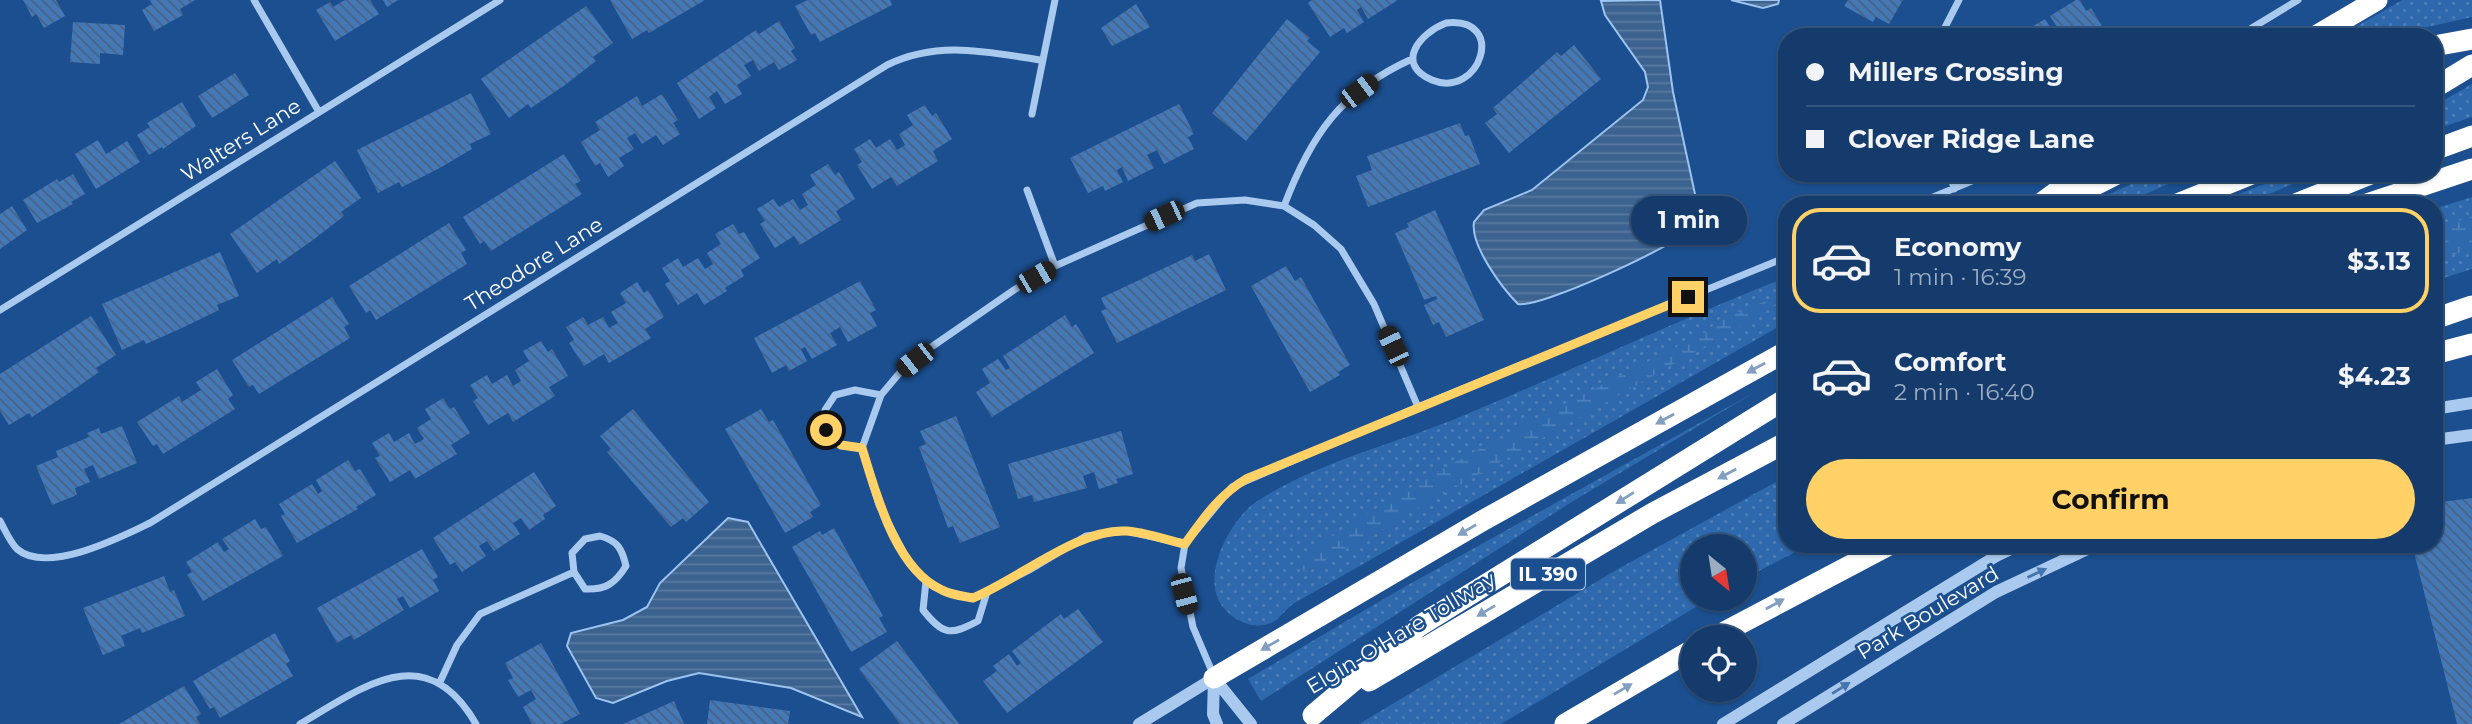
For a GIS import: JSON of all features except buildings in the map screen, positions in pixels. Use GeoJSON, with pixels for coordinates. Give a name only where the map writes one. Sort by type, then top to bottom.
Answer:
{"type":"FeatureCollection","features":[{"type":"Feature","properties":{"kind":"highway"},"geometry":{"type":"LineString","coordinates":[[2329,28],[2377,0]]}},
{"type":"Feature","properties":{"kind":"highway"},"geometry":{"type":"LineString","coordinates":[[2443,44],[2472,39]]}},
{"type":"Feature","properties":{"kind":"highway"},"geometry":{"type":"LineString","coordinates":[[2443,83],[2464,70]]}},
{"type":"Feature","properties":{"kind":"highway"},"geometry":{"type":"LineString","coordinates":[[2443,147],[2472,136]]}},
{"type":"Feature","properties":{"kind":"highway"},"geometry":{"type":"LineString","coordinates":[[2443,179],[2472,169]]}},
{"type":"Feature","properties":{"kind":"highway"},"geometry":{"type":"LineString","coordinates":[[2051,196],[2070,182]]}},
{"type":"Feature","properties":{"kind":"highway"},"geometry":{"type":"LineString","coordinates":[[2074,196],[2101,182]]}},
{"type":"Feature","properties":{"kind":"highway"},"geometry":{"type":"LineString","coordinates":[[2197,196],[2232,182]]}},
{"type":"Feature","properties":{"kind":"highway"},"geometry":{"type":"LineString","coordinates":[[2316,196],[2350,182]]}},
{"type":"Feature","properties":{"kind":"highway"},"geometry":{"type":"LineString","coordinates":[[2391,196],[2433,182]]}},
{"type":"Feature","properties":{"kind":"highway"},"geometry":{"type":"LineString","coordinates":[[2443,316],[2472,306]]}},
{"type":"Feature","properties":{"kind":"highway"},"geometry":{"type":"LineString","coordinates":[[2443,352],[2472,344]]}},
{"type":"Feature","properties":{"kind":"highway"},"geometry":{"type":"LineString","coordinates":[[1214,678],[1482,521],[1778,356]]}},
{"type":"Feature","properties":{"kind":"highway"},"geometry":{"type":"LineString","coordinates":[[1306,719],[1419,626],[1778,404]]}},
{"type":"Feature","properties":{"kind":"highway","name":"Elgin-O'Hare Tollway"},"geometry":{"type":"LineString","coordinates":[[1306,719],[1653,513],[1778,447]]}},
{"type":"Feature","properties":{"kind":"highway"},"geometry":{"type":"LineString","coordinates":[[1738,625],[1874,553]]}},
{"type":"Feature","properties":{"kind":"highway"},"geometry":{"type":"LineString","coordinates":[[1565,724],[1680,657]]}},
{"type":"Feature","properties":{"kind":"street"},"geometry":{"type":"LineString","coordinates":[[254,0],[319,112]]}},
{"type":"Feature","properties":{"kind":"street","name":"Walters Lane"},"geometry":{"type":"LineString","coordinates":[[0,310],[500,0]]}},
{"type":"Feature","properties":{"kind":"street"},"geometry":{"type":"LineString","coordinates":[[1032,114],[1040,60],[1055,0]]}},
{"type":"Feature","properties":{"kind":"street"},"geometry":{"type":"LineString","coordinates":[[1945,28],[1959,0]]}},
{"type":"Feature","properties":{"kind":"street"},"geometry":{"type":"LineString","coordinates":[[2253,28],[2298,0]]}},
{"type":"Feature","properties":{"kind":"street"},"geometry":{"type":"LineString","coordinates":[[1284,205],[1305,154],[1328,119],[1370,82],[1412,59],[1415,46],[1425,35],[1446,23],[1460,23],[1472,27],[1482,46],[1477,67],[1450,82],[1426,77],[1412,59]]}},
{"type":"Feature","properties":{"kind":"street","name":"Theodore Lane"},"geometry":{"type":"LineString","coordinates":[[0,522],[17,549],[27,555],[57,557],[85,552],[150,523],[903,58],[942,49],[963,49],[1040,60]]}},
{"type":"Feature","properties":{"kind":"street"},"geometry":{"type":"LineString","coordinates":[[1952,182],[1954,189]]}},
{"type":"Feature","properties":{"kind":"street"},"geometry":{"type":"LineString","coordinates":[[1936,196],[1970,182]]}},
{"type":"Feature","properties":{"kind":"street"},"geometry":{"type":"LineString","coordinates":[[1027,190],[1055,266]]}},
{"type":"Feature","properties":{"kind":"street"},"geometry":{"type":"LineString","coordinates":[[1185,544],[1126,531],[1086,536],[973,598],[943,591],[926,581],[908,561],[879,505],[862,448],[881,395],[902,370],[928,349],[1017,288],[1055,266],[1197,204],[1245,200],[1284,205],[1322,231],[1351,261],[1388,335],[1418,407]]}},
{"type":"Feature","properties":{"kind":"street"},"geometry":{"type":"LineString","coordinates":[[1251,724],[1214,678],[1193,627],[1184,594],[1181,568],[1185,544],[1212,507],[1232,487],[1418,407],[1778,261]]}},
{"type":"Feature","properties":{"kind":"street"},"geometry":{"type":"LineString","coordinates":[[862,448],[841,445],[826,430],[825,411],[835,395],[855,390],[881,395]]}},
{"type":"Feature","properties":{"kind":"street"},"geometry":{"type":"LineString","coordinates":[[2443,407],[2472,402]]}},
{"type":"Feature","properties":{"kind":"street"},"geometry":{"type":"LineString","coordinates":[[2443,439],[2472,435]]}},
{"type":"Feature","properties":{"kind":"street"},"geometry":{"type":"LineString","coordinates":[[600,536],[614,540],[623,551],[626,566],[618,579],[602,590],[584,589],[574,572],[572,553],[585,539],[600,536]]}},
{"type":"Feature","properties":{"kind":"street","name":"Park Boulevard"},"geometry":{"type":"LineString","coordinates":[[1723,724],[2002,553]]}},
{"type":"Feature","properties":{"kind":"street","name":"Park Boulevard"},"geometry":{"type":"LineString","coordinates":[[1783,724],[1996,592],[2079,553]]}},
{"type":"Feature","properties":{"kind":"street"},"geometry":{"type":"LineString","coordinates":[[440,682],[457,645],[480,614],[574,572]]}},
{"type":"Feature","properties":{"kind":"street"},"geometry":{"type":"LineString","coordinates":[[926,581],[923,610],[938,628],[957,632],[978,621],[987,592]]}},
{"type":"Feature","properties":{"kind":"street"},"geometry":{"type":"LineString","coordinates":[[300,724],[374,681],[417,676],[440,682],[467,709],[476,724]]}},
{"type":"Feature","properties":{"kind":"street"},"geometry":{"type":"LineString","coordinates":[[1139,724],[1214,678]]}},
{"type":"Feature","properties":{"kind":"street"},"geometry":{"type":"LineString","coordinates":[[1214,678],[1213,714],[1217,724]]}},
{"type":"Feature","properties":{"kind":"green space"},"geometry":{"type":"Polygon","coordinates":[[[2402,0],[2472,0],[2472,17],[2423,28],[2354,28],[2402,0]]]}},
{"type":"Feature","properties":{"kind":"green space"},"geometry":{"type":"Polygon","coordinates":[[[2472,84],[2472,117],[2443,127],[2443,101],[2472,84]]]}},
{"type":"Feature","properties":{"kind":"green space"},"geometry":{"type":"Polygon","coordinates":[[[2135,182],[2173,182],[2141,196],[2106,196],[2135,182]]]}},
{"type":"Feature","properties":{"kind":"green space"},"geometry":{"type":"Polygon","coordinates":[[[2270,182],[2298,182],[2264,196],[2234,196],[2270,182]]]}},
{"type":"Feature","properties":{"kind":"green space"},"geometry":{"type":"Polygon","coordinates":[[[2472,197],[2472,269],[2443,278],[2443,206],[2472,197]]]}},
{"type":"Feature","properties":{"kind":"green space"},"geometry":{"type":"Polygon","coordinates":[[[2472,216],[2472,249],[2443,257],[2443,227],[2472,216]]]}},
{"type":"Feature","properties":{"kind":"green space"},"geometry":{"type":"Polygon","coordinates":[[[1778,281],[1778,327],[1293,604],[1273,622],[1258,625],[1242,622],[1229,613],[1219,601],[1215,589],[1215,575],[1223,545],[1239,518],[1259,500],[1306,475],[1455,419],[1778,281]]]}},
{"type":"Feature","properties":{"kind":"green space"},"geometry":{"type":"Polygon","coordinates":[[[1778,296],[1778,303],[1741,326],[1403,517],[1367,539],[1365,545],[1356,551],[1351,547],[1330,553],[1323,565],[1306,572],[1298,567],[1297,561],[1396,496],[1551,411],[1709,330],[1723,315],[1731,318],[1738,312],[1778,296]]]}},
{"type":"Feature","properties":{"kind":"green space"},"geometry":{"type":"Polygon","coordinates":[[[1755,392],[1570,503],[1261,701],[1248,679],[1399,590],[1755,392]]]}},
{"type":"Feature","properties":{"kind":"green space"},"geometry":{"type":"Polygon","coordinates":[[[1778,481],[1778,553],[1794,553],[1757,572],[1757,534],[1681,534],[1778,481]]]}},
{"type":"Feature","properties":{"kind":"green space"},"geometry":{"type":"Polygon","coordinates":[[[1680,535],[1680,611],[1689,611],[1501,724],[1359,724],[1616,570],[1680,535]]]}},
{"type":"Feature","properties":{"kind":"shaded area"},"geometry":{"type":"Polygon","coordinates":[[[1660,0],[1673,92],[1695,194],[1693,228],[1661,248],[1607,275],[1552,297],[1518,304],[1482,254],[1474,231],[1474,222],[1484,210],[1532,190],[1643,100],[1648,87],[1645,72],[1605,15],[1601,1],[1660,0]]]}},
{"type":"Feature","properties":{"kind":"shaded area"},"geometry":{"type":"Polygon","coordinates":[[[1731,0],[1779,0],[1778,4],[1763,8],[1731,0]]]}},
{"type":"Feature","properties":{"kind":"shaded area"},"geometry":{"type":"Polygon","coordinates":[[[728,518],[748,522],[862,717],[791,688],[699,673],[667,681],[613,703],[596,698],[567,646],[571,633],[623,620],[647,607],[660,583],[728,518]]]}},
{"type":"Feature","properties":{"kind":"route"},"geometry":{"type":"LineString","coordinates":[[826,430],[841,445],[862,448],[879,505],[908,561],[926,581],[943,591],[973,598],[1031,569],[1086,536],[1126,531],[1185,544],[1212,507],[1232,487],[1246,479],[1688,297]]}}]}
